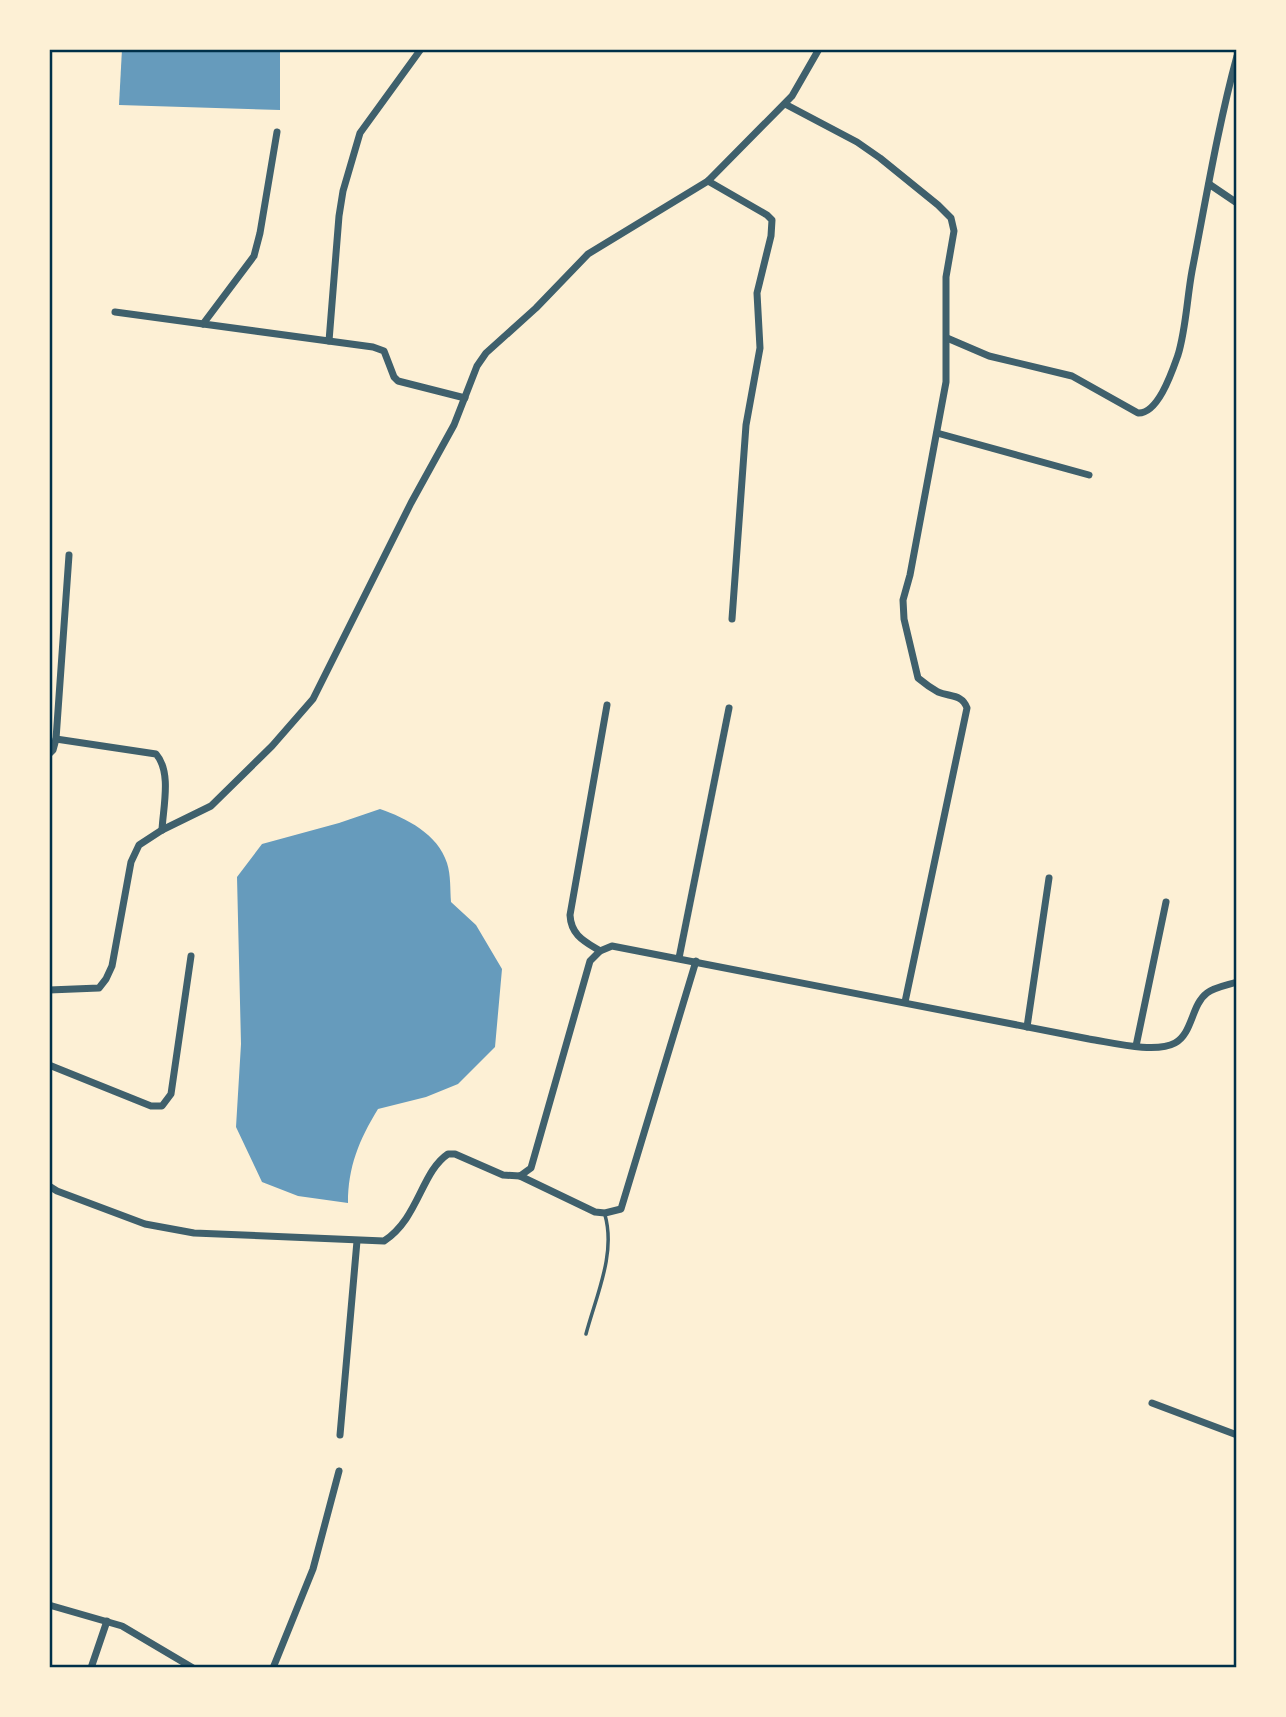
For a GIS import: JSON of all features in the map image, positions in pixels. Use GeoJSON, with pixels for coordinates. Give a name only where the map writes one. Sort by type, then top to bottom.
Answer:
{"type":"FeatureCollection","features":[{"type":"Feature","properties":{"kind":"street"},"geometry":{"type":"LineString","coordinates":[[329,341],[339,216],[343,191],[360,133],[421,49]]}},
{"type":"Feature","properties":{"kind":"street"},"geometry":{"type":"LineString","coordinates":[[49,990],[99,988],[111,966],[131,862],[139,845],[162,830],[211,806],[272,746],[313,699],[411,503],[454,425],[477,366],[486,353],[536,308],[588,254],[708,181],[792,96],[819,49]]}},
{"type":"Feature","properties":{"kind":"street"},"geometry":{"type":"LineString","coordinates":[[947,338],[989,356],[1072,376],[1138,413],[1151,410],[1162,393],[1178,354],[1209,184],[1237,55]]}},
{"type":"Feature","properties":{"kind":"street"},"geometry":{"type":"LineString","coordinates":[[785,104],[857,142],[880,158],[938,205],[951,218],[954,231],[946,277],[946,382],[911,575],[903,600],[904,619],[918,678],[938,692],[959,697],[967,708],[905,1002]]}},
{"type":"Feature","properties":{"kind":"street"},"geometry":{"type":"LineString","coordinates":[[203,324],[254,256],[277,132]]}},
{"type":"Feature","properties":{"kind":"street"},"geometry":{"type":"LineString","coordinates":[[708,181],[772,220],[771,236],[757,293],[760,348],[746,425],[732,619]]}},
{"type":"Feature","properties":{"kind":"street"},"geometry":{"type":"LineString","coordinates":[[1209,184],[1237,203]]}},
{"type":"Feature","properties":{"kind":"street"},"geometry":{"type":"LineString","coordinates":[[115,312],[373,347],[384,351],[398,381],[465,398]]}},
{"type":"Feature","properties":{"kind":"street"},"geometry":{"type":"LineString","coordinates":[[937,433],[1089,475]]}},
{"type":"Feature","properties":{"kind":"street"},"geometry":{"type":"LineString","coordinates":[[49,754],[56,738],[69,555]]}},
{"type":"Feature","properties":{"kind":"street"},"geometry":{"type":"LineString","coordinates":[[600,951],[579,938],[570,926],[570,915],[607,705]]}},
{"type":"Feature","properties":{"kind":"street"},"geometry":{"type":"LineString","coordinates":[[679,958],[729,708]]}},
{"type":"Feature","properties":{"kind":"street"},"geometry":{"type":"LineString","coordinates":[[56,738],[156,754],[163,761],[162,830]]}},
{"type":"Feature","properties":{"kind":"street"},"geometry":{"type":"LineString","coordinates":[[1027,1027],[1049,878]]}},
{"type":"Feature","properties":{"kind":"street"},"geometry":{"type":"LineString","coordinates":[[1136,1046],[1166,902]]}},
{"type":"Feature","properties":{"kind":"street"},"geometry":{"type":"LineString","coordinates":[[520,1176],[531,1168],[590,961],[600,951],[612,946],[1136,1046],[1161,1047],[1175,1042],[1185,1032],[1203,996],[1237,982]]}},
{"type":"Feature","properties":{"kind":"street"},"geometry":{"type":"LineString","coordinates":[[49,1065],[151,1106],[163,1106],[171,1094],[191,956]]}},
{"type":"Feature","properties":{"kind":"street"},"geometry":{"type":"LineString","coordinates":[[49,1186],[145,1224],[194,1233],[384,1241],[406,1222],[437,1165],[448,1154],[455,1154],[503,1175],[520,1176],[596,1212],[621,1209],[696,961]]}},
{"type":"Feature","properties":{"kind":"street"},"geometry":{"type":"LineString","coordinates":[[340,1435],[357,1241]]}},
{"type":"Feature","properties":{"kind":"street"},"geometry":{"type":"LineString","coordinates":[[1152,1403],[1237,1435]]}},
{"type":"Feature","properties":{"kind":"street"},"geometry":{"type":"LineString","coordinates":[[273,1668],[313,1569],[338,1471]]}},
{"type":"Feature","properties":{"kind":"street"},"geometry":{"type":"LineString","coordinates":[[49,1605],[122,1626],[193,1668]]}},
{"type":"Feature","properties":{"kind":"street"},"geometry":{"type":"LineString","coordinates":[[91,1668],[107,1621]]}},
{"type":"Feature","properties":{"kind":"lane"},"geometry":{"type":"LineString","coordinates":[[586,1334],[609,1250],[609,1230],[605,1213]]}},
{"type":"Feature","properties":{"kind":"water"},"geometry":{"type":"Polygon","coordinates":[[[122,49],[280,49],[280,110],[119,105],[122,49]]]}},
{"type":"Feature","properties":{"kind":"water"},"geometry":{"type":"Polygon","coordinates":[[[380,809],[420,828],[443,853],[450,877],[451,902],[476,925],[502,969],[495,1047],[458,1084],[426,1097],[378,1109],[356,1154],[350,1177],[348,1203],[298,1196],[262,1182],[236,1127],[241,1044],[237,877],[262,844],[380,809]]]}}]}
